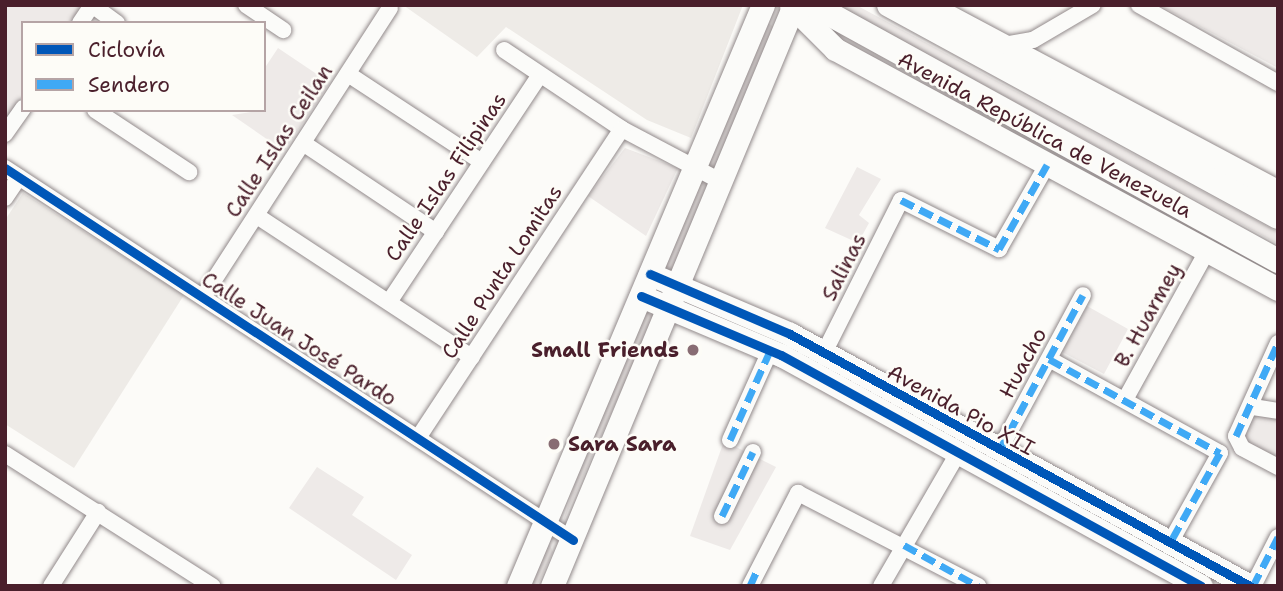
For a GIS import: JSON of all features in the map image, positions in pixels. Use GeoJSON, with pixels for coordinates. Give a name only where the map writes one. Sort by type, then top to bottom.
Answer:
{"type":"FeatureCollection","features":[{"type":"Feature","properties":{"kind":"main road"},"geometry":{"type":"LineString","coordinates":[[518,586],[549,524],[763,5]]}},
{"type":"Feature","properties":{"kind":"main road","name":"Avenida República de Venezuela"},"geometry":{"type":"LineString","coordinates":[[889,5],[1278,217]]}},
{"type":"Feature","properties":{"kind":"main road"},"geometry":{"type":"LineString","coordinates":[[927,5],[1004,45],[1035,51],[1278,192]]}},
{"type":"Feature","properties":{"kind":"main road"},"geometry":{"type":"LineString","coordinates":[[552,586],[798,6],[835,49],[1278,289]]}},
{"type":"Feature","properties":{"kind":"main road","name":"Avenida República de Venezuela"},"geometry":{"type":"LineString","coordinates":[[798,6],[1278,261]]}},
{"type":"Feature","properties":{"kind":"main road","name":"Avenida Pio XII"},"geometry":{"type":"LineString","coordinates":[[650,274],[824,353],[999,451],[1037,484],[1200,586]]}},
{"type":"Feature","properties":{"kind":"main road","name":"Avenida Pio XII"},"geometry":{"type":"LineString","coordinates":[[641,296],[770,351],[958,453],[1037,484],[1170,543],[1251,586]]}},
{"type":"Feature","properties":{"kind":"main road"},"geometry":{"type":"LineString","coordinates":[[714,327],[723,305]]}},
{"type":"Feature","properties":{"kind":"street"},"geometry":{"type":"LineString","coordinates":[[81,21],[92,5],[114,21]]}},
{"type":"Feature","properties":{"kind":"street"},"geometry":{"type":"LineString","coordinates":[[246,5],[283,30]]}},
{"type":"Feature","properties":{"kind":"street"},"geometry":{"type":"LineString","coordinates":[[1035,51],[1093,5]]}},
{"type":"Feature","properties":{"kind":"street"},"geometry":{"type":"LineString","coordinates":[[1139,5],[1278,83]]}},
{"type":"Feature","properties":{"kind":"street","name":"Calle Islas Ceilan"},"geometry":{"type":"LineString","coordinates":[[203,297],[390,8]]}},
{"type":"Feature","properties":{"kind":"street"},"geometry":{"type":"LineString","coordinates":[[504,50],[538,76],[622,129],[722,182]]}},
{"type":"Feature","properties":{"kind":"street"},"geometry":{"type":"LineString","coordinates":[[348,74],[482,162]]}},
{"type":"Feature","properties":{"kind":"street","name":"Calle Islas Filipinas"},"geometry":{"type":"LineString","coordinates":[[389,302],[538,76]]}},
{"type":"Feature","properties":{"kind":"street"},"geometry":{"type":"LineString","coordinates":[[5,134],[21,111]]}},
{"type":"Feature","properties":{"kind":"street"},"geometry":{"type":"LineString","coordinates":[[98,112],[189,172]]}},
{"type":"Feature","properties":{"kind":"street","name":"Calle Punta Lomitas"},"geometry":{"type":"LineString","coordinates":[[418,438],[622,129]]}},
{"type":"Feature","properties":{"kind":"street"},"geometry":{"type":"LineString","coordinates":[[303,143],[436,232]]}},
{"type":"Feature","properties":{"kind":"street","name":"Salinas"},"geometry":{"type":"LineString","coordinates":[[824,353],[901,200],[999,249],[1047,165]]}},
{"type":"Feature","properties":{"kind":"street"},"geometry":{"type":"LineString","coordinates":[[5,198],[12,173]]}},
{"type":"Feature","properties":{"kind":"street","name":"Calle Juan José Pardo"},"geometry":{"type":"LineString","coordinates":[[12,173],[573,540]]}},
{"type":"Feature","properties":{"kind":"street"},"geometry":{"type":"LineString","coordinates":[[257,216],[472,357]]}},
{"type":"Feature","properties":{"kind":"street","name":"B. Huarmey"},"geometry":{"type":"LineString","coordinates":[[1126,398],[1207,251]]}},
{"type":"Feature","properties":{"kind":"street","name":"Huacho"},"geometry":{"type":"LineString","coordinates":[[999,451],[1083,295]]}},
{"type":"Feature","properties":{"kind":"street"},"geometry":{"type":"LineString","coordinates":[[1278,343],[1253,407],[1236,436],[1241,448],[1278,467]]}},
{"type":"Feature","properties":{"kind":"street"},"geometry":{"type":"LineString","coordinates":[[730,439],[770,351]]}},
{"type":"Feature","properties":{"kind":"street"},"geometry":{"type":"LineString","coordinates":[[1049,359],[1126,398],[1220,453],[1170,543]]}},
{"type":"Feature","properties":{"kind":"street"},"geometry":{"type":"LineString","coordinates":[[1253,407],[1278,411]]}},
{"type":"Feature","properties":{"kind":"street"},"geometry":{"type":"LineString","coordinates":[[722,516],[753,453]]}},
{"type":"Feature","properties":{"kind":"street"},"geometry":{"type":"LineString","coordinates":[[881,586],[958,453]]}},
{"type":"Feature","properties":{"kind":"street"},"geometry":{"type":"LineString","coordinates":[[5,454],[212,586]]}},
{"type":"Feature","properties":{"kind":"street"},"geometry":{"type":"LineString","coordinates":[[750,586],[790,498],[808,495],[978,586]]}},
{"type":"Feature","properties":{"kind":"street"},"geometry":{"type":"LineString","coordinates":[[51,586],[98,512]]}},
{"type":"Feature","properties":{"kind":"street"},"geometry":{"type":"LineString","coordinates":[[1251,586],[1278,537]]}},
{"type":"Feature","properties":{"kind":"shaded area"},"geometry":{"type":"Polygon","coordinates":[[[5,5],[82,5],[72,21],[21,21],[21,98],[5,122],[5,5]]]}},
{"type":"Feature","properties":{"kind":"shaded area"},"geometry":{"type":"Polygon","coordinates":[[[403,5],[743,5],[691,138],[647,120],[506,27],[477,57],[403,5]]]}},
{"type":"Feature","properties":{"kind":"shaded area"},"geometry":{"type":"Polygon","coordinates":[[[836,5],[856,5],[1278,232],[1278,244],[836,5]]]}},
{"type":"Feature","properties":{"kind":"shaded area"},"geometry":{"type":"Polygon","coordinates":[[[1159,5],[1278,5],[1278,68],[1159,5]]]}},
{"type":"Feature","properties":{"kind":"shaded area"},"geometry":{"type":"Polygon","coordinates":[[[762,19],[777,29],[673,276],[659,269],[762,19]]]}},
{"type":"Feature","properties":{"kind":"shaded area"},"geometry":{"type":"Polygon","coordinates":[[[278,48],[330,83],[284,151],[232,115],[266,112],[266,66],[278,48]]]}},
{"type":"Feature","properties":{"kind":"shaded area"},"geometry":{"type":"Polygon","coordinates":[[[625,148],[678,168],[646,236],[588,196],[625,148]]]}},
{"type":"Feature","properties":{"kind":"shaded area"},"geometry":{"type":"Polygon","coordinates":[[[857,167],[881,179],[859,215],[869,223],[858,243],[825,228],[857,167]]]}},
{"type":"Feature","properties":{"kind":"shaded area"},"geometry":{"type":"Polygon","coordinates":[[[23,193],[184,295],[74,468],[5,424],[5,220],[23,193]]]}},
{"type":"Feature","properties":{"kind":"shaded area"},"geometry":{"type":"Polygon","coordinates":[[[1087,306],[1128,329],[1104,374],[1062,352],[1087,306]]]}},
{"type":"Feature","properties":{"kind":"shaded area"},"geometry":{"type":"Polygon","coordinates":[[[644,310],[654,317],[563,522],[587,442],[644,310]]]}},
{"type":"Feature","properties":{"kind":"shaded area"},"geometry":{"type":"Polygon","coordinates":[[[1256,404],[1278,416],[1278,472],[1233,447],[1256,404]]]}},
{"type":"Feature","properties":{"kind":"shaded area"},"geometry":{"type":"Polygon","coordinates":[[[724,441],[776,467],[730,550],[690,536],[724,441]]]}},
{"type":"Feature","properties":{"kind":"shaded area"},"geometry":{"type":"Polygon","coordinates":[[[317,467],[364,497],[352,515],[412,555],[396,580],[289,508],[317,467]]]}},
{"type":"Feature","properties":{"kind":"shaded area"},"geometry":{"type":"Polygon","coordinates":[[[549,543],[553,552],[537,586],[525,586],[549,543]]]}},
{"type":"Feature","properties":{"kind":"marked path"},"geometry":{"type":"LineString","coordinates":[[901,200],[999,249],[1047,165]]}},
{"type":"Feature","properties":{"kind":"marked path"},"geometry":{"type":"LineString","coordinates":[[999,451],[1083,295]]}},
{"type":"Feature","properties":{"kind":"marked path"},"geometry":{"type":"LineString","coordinates":[[1236,436],[1278,343]]}},
{"type":"Feature","properties":{"kind":"marked path"},"geometry":{"type":"LineString","coordinates":[[730,440],[770,351]]}},
{"type":"Feature","properties":{"kind":"marked path"},"geometry":{"type":"LineString","coordinates":[[1049,359],[1220,453],[1170,543]]}},
{"type":"Feature","properties":{"kind":"marked path"},"geometry":{"type":"LineString","coordinates":[[722,516],[753,452]]}},
{"type":"Feature","properties":{"kind":"marked path"},"geometry":{"type":"LineString","coordinates":[[1253,586],[1278,537]]}},
{"type":"Feature","properties":{"kind":"marked path"},"geometry":{"type":"LineString","coordinates":[[904,545],[978,586]]}},
{"type":"Feature","properties":{"kind":"marked path"},"geometry":{"type":"LineString","coordinates":[[750,586],[758,568]]}},
{"type":"Feature","properties":{"kind":"cycle path"},"geometry":{"type":"LineString","coordinates":[[5,168],[573,540]]}},
{"type":"Feature","properties":{"kind":"cycle path"},"geometry":{"type":"LineString","coordinates":[[650,274],[790,334],[1250,586]]}},
{"type":"Feature","properties":{"kind":"cycle path"},"geometry":{"type":"LineString","coordinates":[[641,296],[781,355],[1201,586]]}},
{"type":"Feature","properties":{"kind":"place","name":"Small Friends"},"geometry":{"type":"Point","coordinates":[693,350]}},
{"type":"Feature","properties":{"kind":"place","name":"Sara Sara"},"geometry":{"type":"Point","coordinates":[554,444]}}]}
